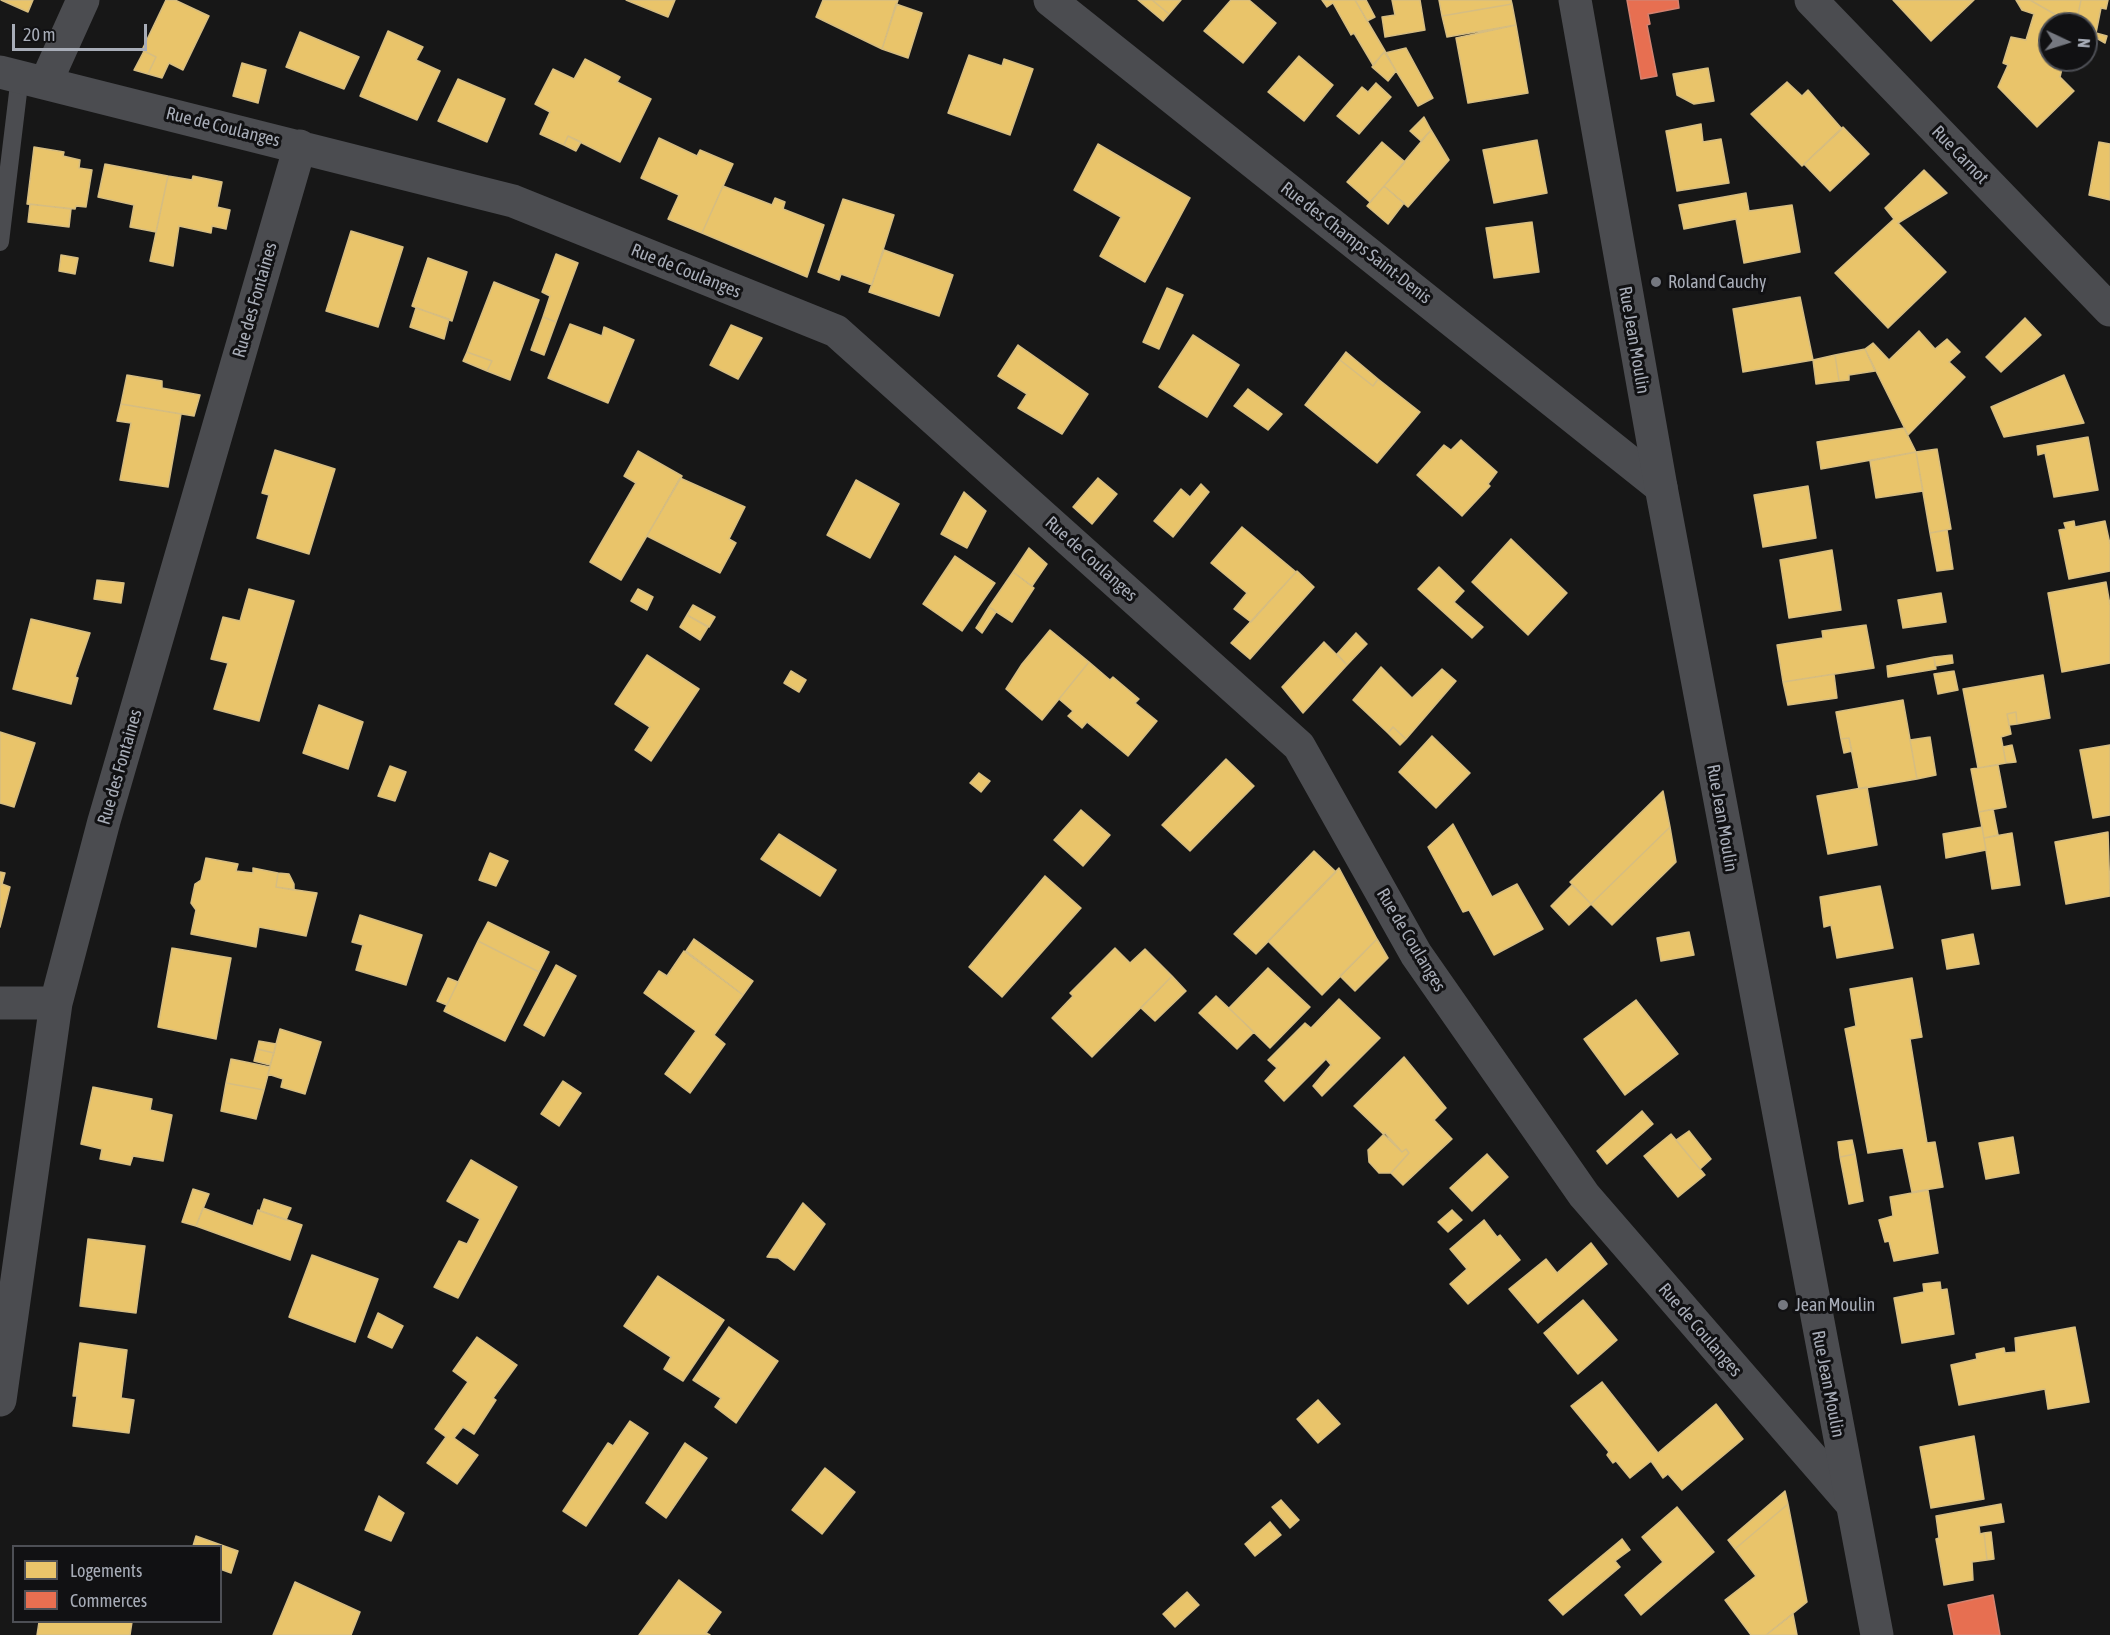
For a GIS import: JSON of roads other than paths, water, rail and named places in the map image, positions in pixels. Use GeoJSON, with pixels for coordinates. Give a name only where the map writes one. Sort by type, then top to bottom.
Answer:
{"type":"FeatureCollection","features":[{"type":"Feature","properties":{"kind":"street"},"geometry":{"type":"LineString","coordinates":[[22,77],[83,0]]}},
{"type":"Feature","properties":{"kind":"street","name":"Rue des Champs Saint-Denis"},"geometry":{"type":"LineString","coordinates":[[1050,0],[1661,487]]}},
{"type":"Feature","properties":{"kind":"street","name":"Rue Jean Moulin"},"geometry":{"type":"LineString","coordinates":[[1575,0],[1661,487],[1876,1635]]}},
{"type":"Feature","properties":{"kind":"street","name":"Rue Carnot"},"geometry":{"type":"LineString","coordinates":[[1811,0],[2110,310]]}},
{"type":"Feature","properties":{"kind":"street","name":"Rue de Coulanges"},"geometry":{"type":"LineString","coordinates":[[22,77],[513,201],[836,331],[1299,746],[1416,954],[1584,1195],[1851,1503]]}},
{"type":"Feature","properties":{"kind":"street","name":"Rue des Fontaines"},"geometry":{"type":"LineString","coordinates":[[0,1400],[56,1003],[104,821],[300,146]]}},
{"type":"Feature","properties":{"kind":"street"},"geometry":{"type":"LineString","coordinates":[[0,1003],[56,1003]]}},
{"type":"Feature","properties":{"kind":"lane"},"geometry":{"type":"LineString","coordinates":[[0,242],[22,77]]}},
{"type":"Feature","properties":{"kind":"place","name":"Roland Cauchy"},"geometry":{"type":"Point","coordinates":[1656,282]}},
{"type":"Feature","properties":{"kind":"place","name":"Jean Moulin"},"geometry":{"type":"Point","coordinates":[1783,1305]}}]}
